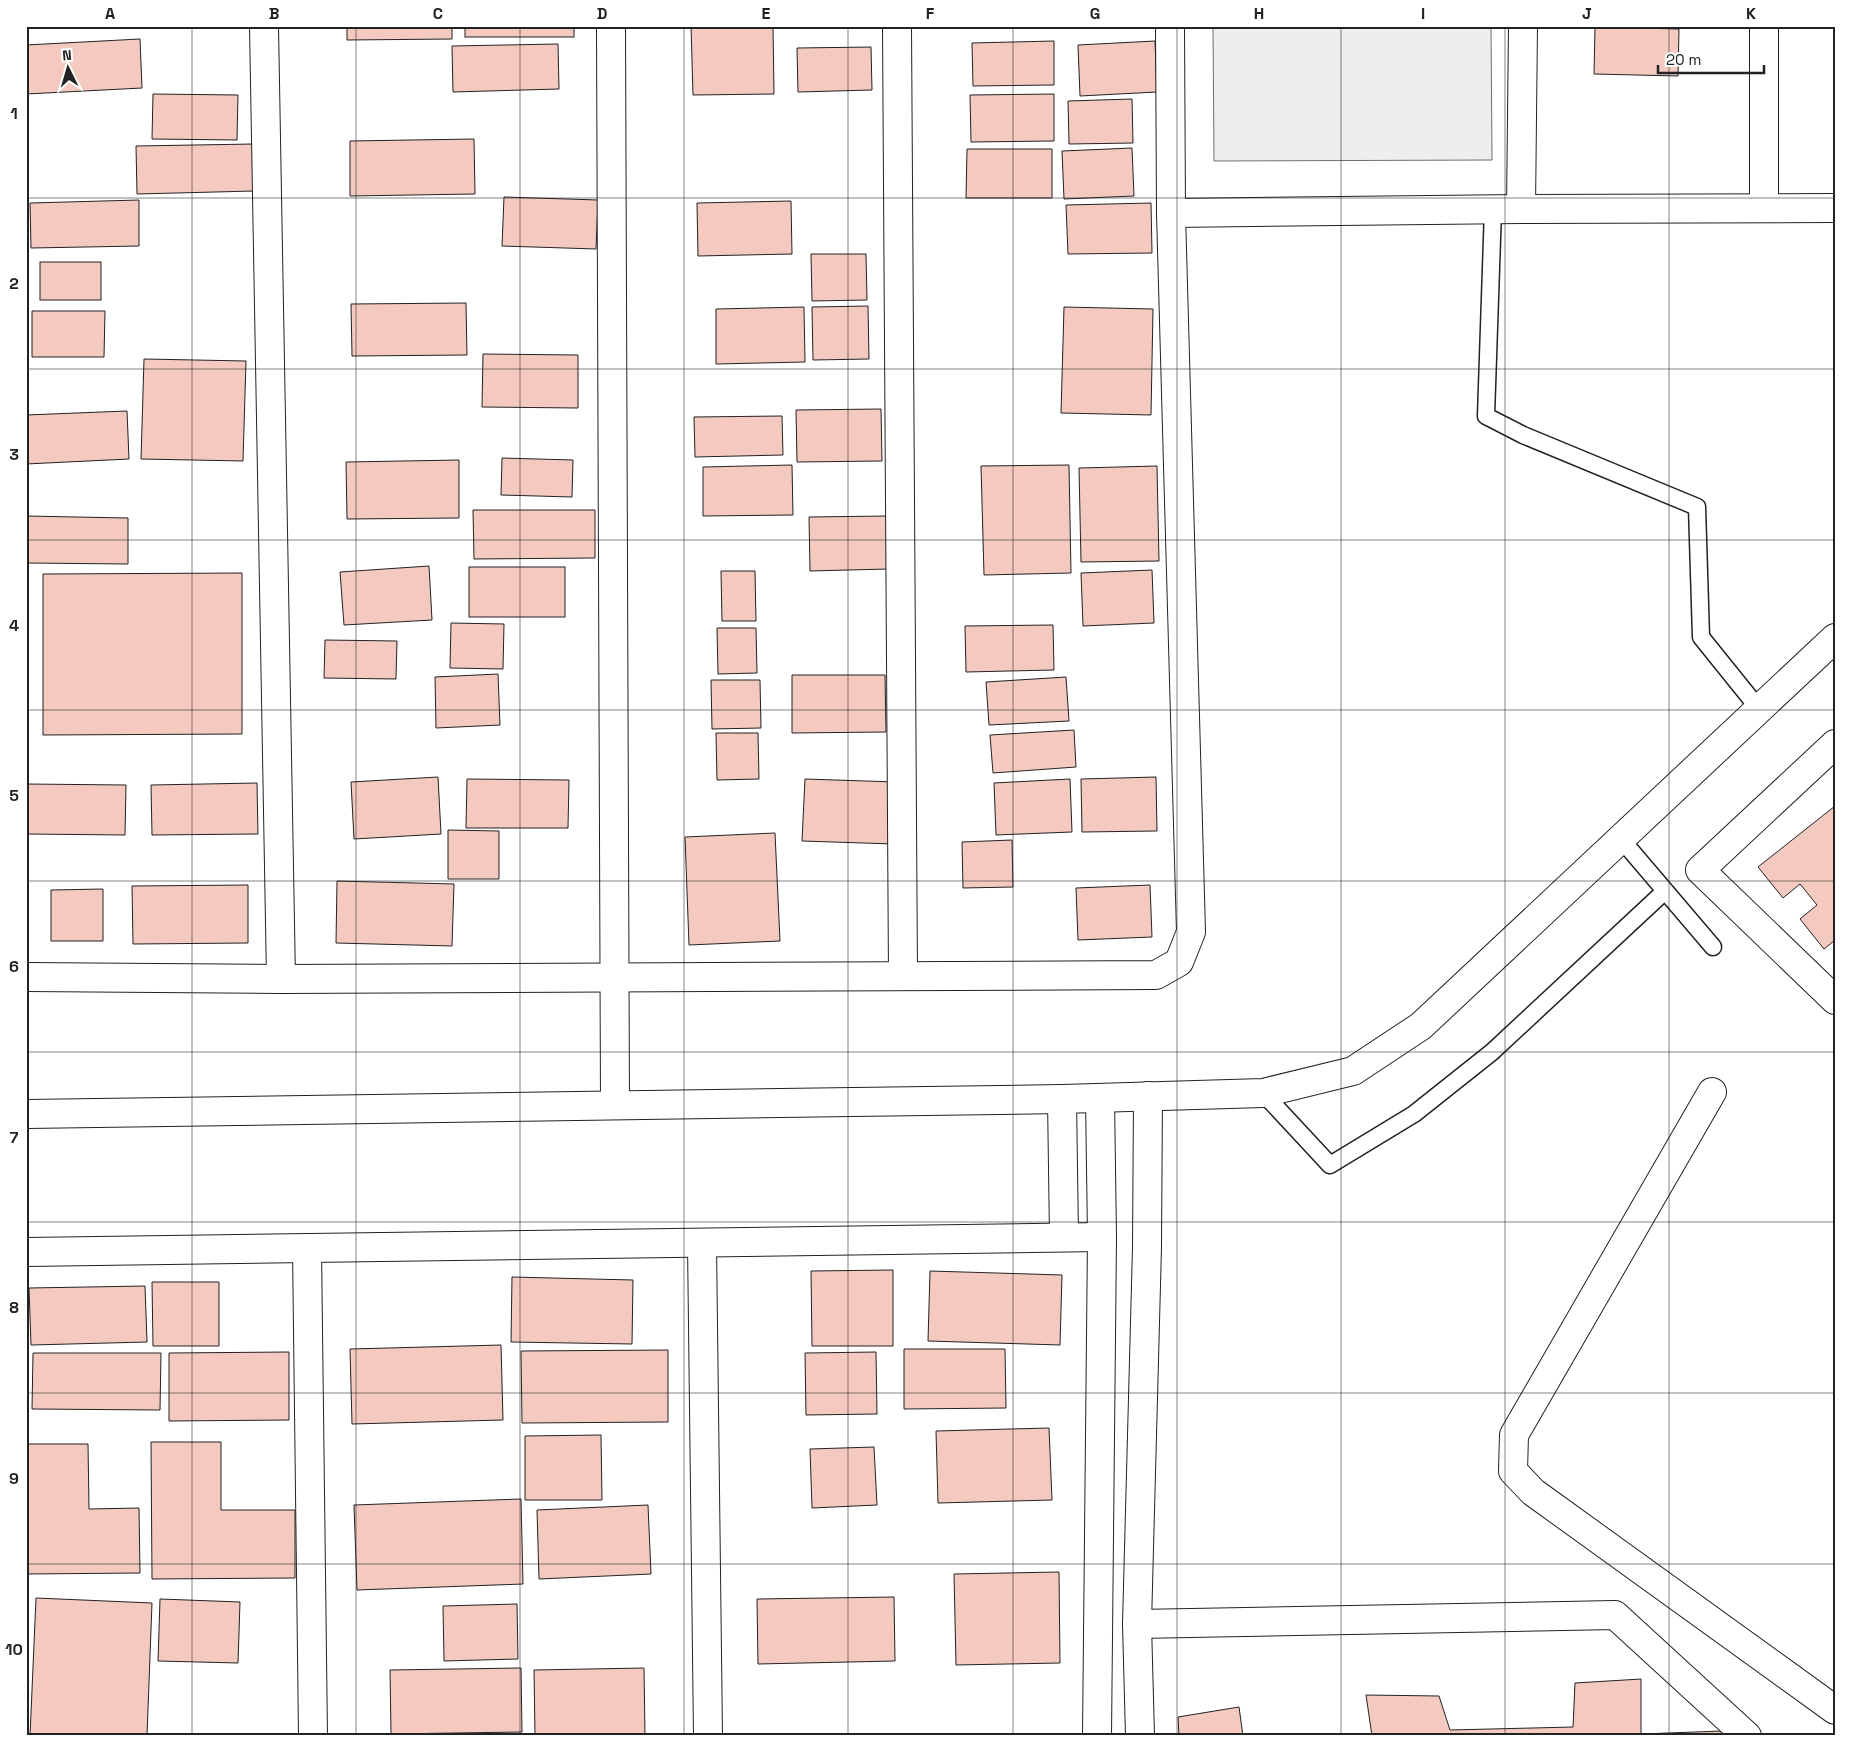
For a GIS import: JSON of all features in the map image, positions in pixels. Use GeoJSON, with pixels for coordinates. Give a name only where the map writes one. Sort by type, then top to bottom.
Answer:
{"type":"FeatureCollection","features":[{"type":"Feature","properties":{"kind":"street"},"geometry":{"type":"LineString","coordinates":[[264,26],[281,979]]}},
{"type":"Feature","properties":{"kind":"street"},"geometry":{"type":"LineString","coordinates":[[611,26],[615,1105]]}},
{"type":"Feature","properties":{"kind":"street"},"geometry":{"type":"LineString","coordinates":[[896,26],[903,976]]}},
{"type":"Feature","properties":{"kind":"street"},"geometry":{"type":"LineString","coordinates":[[26,977],[281,979],[1156,975],[1179,962],[1191,932],[1171,213],[1170,26]]}},
{"type":"Feature","properties":{"kind":"street"},"geometry":{"type":"LineString","coordinates":[[1521,209],[1523,26]]}},
{"type":"Feature","properties":{"kind":"street"},"geometry":{"type":"LineString","coordinates":[[1764,26],[1764,208]]}},
{"type":"Feature","properties":{"kind":"street"},"geometry":{"type":"LineString","coordinates":[[1171,213],[1493,209],[1835,208]]}},
{"type":"Feature","properties":{"kind":"street"},"geometry":{"type":"LineString","coordinates":[[26,1114],[1062,1099],[1264,1093],[1353,1071],[1421,1026],[1835,638]]}},
{"type":"Feature","properties":{"kind":"street"},"geometry":{"type":"LineString","coordinates":[[1835,744],[1700,870],[1835,1000]]}},
{"type":"Feature","properties":{"kind":"street"},"geometry":{"type":"LineString","coordinates":[[1712,1092],[1514,1435],[1514,1471],[1533,1492],[1835,1710]]}},
{"type":"Feature","properties":{"kind":"street"},"geometry":{"type":"LineString","coordinates":[[1140,1736],[1137,1624],[1147,1246],[1148,1096]]}},
{"type":"Feature","properties":{"kind":"street"},"geometry":{"type":"LineString","coordinates":[[1097,1736],[1102,1237],[1100,1098]]}},
{"type":"Feature","properties":{"kind":"street"},"geometry":{"type":"LineString","coordinates":[[1062,1099],[1064,1237]]}},
{"type":"Feature","properties":{"kind":"street"},"geometry":{"type":"LineString","coordinates":[[26,1252],[1102,1237]]}},
{"type":"Feature","properties":{"kind":"street"},"geometry":{"type":"LineString","coordinates":[[702,1242],[708,1736]]}},
{"type":"Feature","properties":{"kind":"street"},"geometry":{"type":"LineString","coordinates":[[307,1248],[313,1736]]}},
{"type":"Feature","properties":{"kind":"street"},"geometry":{"type":"LineString","coordinates":[[1137,1624],[1615,1615],[1747,1736]]}},
{"type":"Feature","properties":{"kind":"lane"},"geometry":{"type":"LineString","coordinates":[[1493,209],[1486,416],[1523,435],[1698,506],[1701,637],[1759,709]]}},
{"type":"Feature","properties":{"kind":"lane"},"geometry":{"type":"LineString","coordinates":[[1621,839],[1713,947]]}},
{"type":"Feature","properties":{"kind":"lane"},"geometry":{"type":"LineString","coordinates":[[1264,1093],[1330,1165],[1414,1114],[1492,1052],[1665,891]]}},
{"type":"Feature","properties":{"kind":"shaded area"},"geometry":{"type":"Polygon","coordinates":[[[1213,26],[1491,26],[1492,160],[1214,161],[1213,26]]]}},
{"type":"Feature","properties":{"kind":"building"},"geometry":{"type":"Polygon","coordinates":[[[347,26],[452,26],[452,39],[347,40],[347,26]]]}},
{"type":"Feature","properties":{"kind":"building"},"geometry":{"type":"Polygon","coordinates":[[[465,26],[574,26],[574,37],[465,37],[465,26]]]}},
{"type":"Feature","properties":{"kind":"building"},"geometry":{"type":"Polygon","coordinates":[[[691,26],[773,26],[774,94],[693,95],[691,26]]]}},
{"type":"Feature","properties":{"kind":"building"},"geometry":{"type":"Polygon","coordinates":[[[1595,27],[1679,29],[1678,76],[1594,74],[1595,27]]]}},
{"type":"Feature","properties":{"kind":"building"},"geometry":{"type":"Polygon","coordinates":[[[140,39],[142,88],[26,94],[26,45],[140,39]]]}},
{"type":"Feature","properties":{"kind":"building"},"geometry":{"type":"Polygon","coordinates":[[[1054,41],[1054,85],[973,86],[972,43],[1054,41]]]}},
{"type":"Feature","properties":{"kind":"building"},"geometry":{"type":"Polygon","coordinates":[[[1155,41],[1157,92],[1080,96],[1078,45],[1155,41]]]}},
{"type":"Feature","properties":{"kind":"building"},"geometry":{"type":"Polygon","coordinates":[[[558,44],[559,89],[453,92],[452,46],[558,44]]]}},
{"type":"Feature","properties":{"kind":"building"},"geometry":{"type":"Polygon","coordinates":[[[871,47],[872,90],[798,92],[797,48],[871,47]]]}},
{"type":"Feature","properties":{"kind":"building"},"geometry":{"type":"Polygon","coordinates":[[[153,94],[238,95],[237,140],[152,139],[153,94]]]}},
{"type":"Feature","properties":{"kind":"building"},"geometry":{"type":"Polygon","coordinates":[[[1054,94],[1054,141],[971,142],[970,95],[1054,94]]]}},
{"type":"Feature","properties":{"kind":"building"},"geometry":{"type":"Polygon","coordinates":[[[1132,99],[1133,143],[1069,144],[1068,101],[1132,99]]]}},
{"type":"Feature","properties":{"kind":"building"},"geometry":{"type":"Polygon","coordinates":[[[474,139],[475,194],[350,196],[350,141],[474,139]]]}},
{"type":"Feature","properties":{"kind":"building"},"geometry":{"type":"Polygon","coordinates":[[[253,144],[254,191],[137,194],[136,146],[253,144]]]}},
{"type":"Feature","properties":{"kind":"building"},"geometry":{"type":"Polygon","coordinates":[[[1132,148],[1134,196],[1064,199],[1062,151],[1132,148]]]}},
{"type":"Feature","properties":{"kind":"building"},"geometry":{"type":"Polygon","coordinates":[[[967,149],[1052,149],[1052,198],[966,198],[967,149]]]}},
{"type":"Feature","properties":{"kind":"building"},"geometry":{"type":"Polygon","coordinates":[[[504,197],[598,200],[596,249],[502,246],[504,197]]]}},
{"type":"Feature","properties":{"kind":"building"},"geometry":{"type":"Polygon","coordinates":[[[139,200],[139,246],[31,248],[30,203],[139,200]]]}},
{"type":"Feature","properties":{"kind":"building"},"geometry":{"type":"Polygon","coordinates":[[[791,201],[792,254],[698,256],[697,203],[791,201]]]}},
{"type":"Feature","properties":{"kind":"building"},"geometry":{"type":"Polygon","coordinates":[[[1151,203],[1152,253],[1068,254],[1066,205],[1151,203]]]}},
{"type":"Feature","properties":{"kind":"building"},"geometry":{"type":"Polygon","coordinates":[[[811,254],[866,254],[867,300],[812,301],[811,254]]]}},
{"type":"Feature","properties":{"kind":"building"},"geometry":{"type":"Polygon","coordinates":[[[40,262],[101,262],[101,300],[40,300],[40,262]]]}},
{"type":"Feature","properties":{"kind":"building"},"geometry":{"type":"Polygon","coordinates":[[[466,303],[467,355],[352,356],[351,304],[466,303]]]}},
{"type":"Feature","properties":{"kind":"building"},"geometry":{"type":"Polygon","coordinates":[[[868,306],[869,359],[813,360],[812,307],[868,306]]]}},
{"type":"Feature","properties":{"kind":"building"},"geometry":{"type":"Polygon","coordinates":[[[804,307],[805,362],[716,364],[716,309],[804,307]]]}},
{"type":"Feature","properties":{"kind":"building"},"geometry":{"type":"Polygon","coordinates":[[[1064,307],[1153,309],[1151,415],[1061,413],[1064,307]]]}},
{"type":"Feature","properties":{"kind":"building"},"geometry":{"type":"Polygon","coordinates":[[[32,311],[105,311],[104,357],[32,357],[32,311]]]}},
{"type":"Feature","properties":{"kind":"building"},"geometry":{"type":"Polygon","coordinates":[[[483,354],[578,355],[578,408],[482,407],[483,354]]]}},
{"type":"Feature","properties":{"kind":"building"},"geometry":{"type":"Polygon","coordinates":[[[144,359],[246,361],[243,461],[141,459],[144,359]]]}},
{"type":"Feature","properties":{"kind":"building"},"geometry":{"type":"Polygon","coordinates":[[[881,409],[882,461],[797,462],[796,410],[881,409]]]}},
{"type":"Feature","properties":{"kind":"building"},"geometry":{"type":"Polygon","coordinates":[[[127,411],[129,459],[26,464],[26,415],[127,411]]]}},
{"type":"Feature","properties":{"kind":"building"},"geometry":{"type":"Polygon","coordinates":[[[782,416],[783,455],[695,457],[694,417],[782,416]]]}},
{"type":"Feature","properties":{"kind":"building"},"geometry":{"type":"Polygon","coordinates":[[[502,458],[573,460],[572,497],[501,495],[502,458]]]}},
{"type":"Feature","properties":{"kind":"building"},"geometry":{"type":"Polygon","coordinates":[[[459,460],[459,518],[347,519],[346,462],[459,460]]]}},
{"type":"Feature","properties":{"kind":"building"},"geometry":{"type":"Polygon","coordinates":[[[792,465],[793,515],[703,516],[703,467],[792,465]]]}},
{"type":"Feature","properties":{"kind":"building"},"geometry":{"type":"Polygon","coordinates":[[[1069,465],[1071,573],[984,575],[981,466],[1069,465]]]}},
{"type":"Feature","properties":{"kind":"building"},"geometry":{"type":"Polygon","coordinates":[[[1157,466],[1159,561],[1081,562],[1079,468],[1157,466]]]}},
{"type":"Feature","properties":{"kind":"building"},"geometry":{"type":"Polygon","coordinates":[[[473,510],[595,510],[595,558],[474,559],[473,510]]]}},
{"type":"Feature","properties":{"kind":"building"},"geometry":{"type":"Polygon","coordinates":[[[26,516],[128,518],[128,564],[26,563],[26,516]]]}},
{"type":"Feature","properties":{"kind":"building"},"geometry":{"type":"Polygon","coordinates":[[[887,516],[888,569],[810,571],[809,517],[887,516]]]}},
{"type":"Feature","properties":{"kind":"building"},"geometry":{"type":"Polygon","coordinates":[[[429,566],[432,620],[344,625],[340,572],[429,566]]]}},
{"type":"Feature","properties":{"kind":"building"},"geometry":{"type":"Polygon","coordinates":[[[469,567],[565,567],[565,617],[469,617],[469,567]]]}},
{"type":"Feature","properties":{"kind":"building"},"geometry":{"type":"Polygon","coordinates":[[[1152,570],[1154,623],[1083,626],[1081,573],[1152,570]]]}},
{"type":"Feature","properties":{"kind":"building"},"geometry":{"type":"Polygon","coordinates":[[[721,571],[755,571],[756,621],[722,621],[721,571]]]}},
{"type":"Feature","properties":{"kind":"building"},"geometry":{"type":"Polygon","coordinates":[[[242,573],[242,734],[43,735],[43,574],[242,573]]]}},
{"type":"Feature","properties":{"kind":"building"},"geometry":{"type":"Polygon","coordinates":[[[451,623],[504,624],[503,669],[450,668],[451,623]]]}},
{"type":"Feature","properties":{"kind":"building"},"geometry":{"type":"Polygon","coordinates":[[[1053,625],[1054,670],[966,672],[965,626],[1053,625]]]}},
{"type":"Feature","properties":{"kind":"building"},"geometry":{"type":"Polygon","coordinates":[[[717,628],[756,628],[757,673],[718,674],[717,628]]]}},
{"type":"Feature","properties":{"kind":"building"},"geometry":{"type":"Polygon","coordinates":[[[325,640],[397,641],[396,679],[324,678],[325,640]]]}},
{"type":"Feature","properties":{"kind":"building"},"geometry":{"type":"Polygon","coordinates":[[[498,674],[500,725],[436,728],[435,677],[498,674]]]}},
{"type":"Feature","properties":{"kind":"building"},"geometry":{"type":"Polygon","coordinates":[[[792,675],[885,675],[886,732],[792,733],[792,675]]]}},
{"type":"Feature","properties":{"kind":"building"},"geometry":{"type":"Polygon","coordinates":[[[1066,677],[1069,721],[989,725],[986,682],[1066,677]]]}},
{"type":"Feature","properties":{"kind":"building"},"geometry":{"type":"Polygon","coordinates":[[[711,680],[760,680],[761,728],[712,729],[711,680]]]}},
{"type":"Feature","properties":{"kind":"building"},"geometry":{"type":"Polygon","coordinates":[[[1074,730],[1076,767],[993,773],[990,735],[1074,730]]]}},
{"type":"Feature","properties":{"kind":"building"},"geometry":{"type":"Polygon","coordinates":[[[716,733],[758,733],[759,779],[717,780],[716,733]]]}},
{"type":"Feature","properties":{"kind":"building"},"geometry":{"type":"Polygon","coordinates":[[[438,777],[441,834],[354,839],[351,782],[438,777]]]}},
{"type":"Feature","properties":{"kind":"building"},"geometry":{"type":"Polygon","coordinates":[[[1156,777],[1157,831],[1082,832],[1081,779],[1156,777]]]}},
{"type":"Feature","properties":{"kind":"building"},"geometry":{"type":"Polygon","coordinates":[[[467,779],[569,780],[568,828],[466,828],[467,779]]]}},
{"type":"Feature","properties":{"kind":"building"},"geometry":{"type":"Polygon","coordinates":[[[805,779],[896,782],[894,844],[802,841],[805,779]]]}},
{"type":"Feature","properties":{"kind":"building"},"geometry":{"type":"Polygon","coordinates":[[[1070,779],[1072,832],[996,835],[994,783],[1070,779]]]}},
{"type":"Feature","properties":{"kind":"building"},"geometry":{"type":"Polygon","coordinates":[[[257,783],[258,834],[152,835],[151,785],[257,783]]]}},
{"type":"Feature","properties":{"kind":"building"},"geometry":{"type":"Polygon","coordinates":[[[26,784],[126,785],[125,835],[26,834],[26,784]]]}},
{"type":"Feature","properties":{"kind":"building"},"geometry":{"type":"Polygon","coordinates":[[[1835,806],[1835,940],[1824,949],[1800,919],[1817,905],[1800,884],[1783,898],[1758,867],[1835,806]]]}},
{"type":"Feature","properties":{"kind":"building"},"geometry":{"type":"Polygon","coordinates":[[[448,830],[499,831],[499,879],[448,879],[448,830]]]}},
{"type":"Feature","properties":{"kind":"building"},"geometry":{"type":"Polygon","coordinates":[[[775,833],[780,941],[689,945],[685,837],[775,833]]]}},
{"type":"Feature","properties":{"kind":"building"},"geometry":{"type":"Polygon","coordinates":[[[1012,840],[1013,887],[963,888],[962,842],[1012,840]]]}},
{"type":"Feature","properties":{"kind":"building"},"geometry":{"type":"Polygon","coordinates":[[[337,881],[454,884],[452,946],[336,943],[337,881]]]}},
{"type":"Feature","properties":{"kind":"building"},"geometry":{"type":"Polygon","coordinates":[[[248,885],[248,943],[133,944],[132,886],[248,885]]]}},
{"type":"Feature","properties":{"kind":"building"},"geometry":{"type":"Polygon","coordinates":[[[1150,885],[1152,937],[1078,940],[1076,888],[1150,885]]]}},
{"type":"Feature","properties":{"kind":"building"},"geometry":{"type":"Polygon","coordinates":[[[103,889],[103,941],[51,941],[51,890],[103,889]]]}},
{"type":"Feature","properties":{"kind":"building"},"geometry":{"type":"Polygon","coordinates":[[[893,1270],[893,1346],[812,1346],[811,1271],[893,1270]]]}},
{"type":"Feature","properties":{"kind":"building"},"geometry":{"type":"Polygon","coordinates":[[[930,1271],[1062,1275],[1060,1345],[928,1341],[930,1271]]]}},
{"type":"Feature","properties":{"kind":"building"},"geometry":{"type":"Polygon","coordinates":[[[512,1277],[633,1280],[632,1344],[511,1342],[512,1277]]]}},
{"type":"Feature","properties":{"kind":"building"},"geometry":{"type":"Polygon","coordinates":[[[152,1282],[219,1282],[219,1346],[153,1346],[152,1282]]]}},
{"type":"Feature","properties":{"kind":"building"},"geometry":{"type":"Polygon","coordinates":[[[145,1286],[147,1342],[31,1345],[29,1288],[145,1286]]]}},
{"type":"Feature","properties":{"kind":"building"},"geometry":{"type":"Polygon","coordinates":[[[501,1345],[503,1420],[352,1424],[350,1349],[501,1345]]]}},
{"type":"Feature","properties":{"kind":"building"},"geometry":{"type":"Polygon","coordinates":[[[904,1349],[1005,1349],[1006,1408],[904,1409],[904,1349]]]}},
{"type":"Feature","properties":{"kind":"building"},"geometry":{"type":"Polygon","coordinates":[[[668,1350],[668,1422],[522,1423],[521,1351],[668,1350]]]}},
{"type":"Feature","properties":{"kind":"building"},"geometry":{"type":"Polygon","coordinates":[[[289,1352],[289,1420],[169,1421],[169,1353],[289,1352]]]}},
{"type":"Feature","properties":{"kind":"building"},"geometry":{"type":"Polygon","coordinates":[[[876,1352],[877,1414],[806,1415],[805,1353],[876,1352]]]}},
{"type":"Feature","properties":{"kind":"building"},"geometry":{"type":"Polygon","coordinates":[[[33,1353],[161,1353],[160,1410],[32,1409],[33,1353]]]}},
{"type":"Feature","properties":{"kind":"building"},"geometry":{"type":"Polygon","coordinates":[[[1049,1428],[1052,1500],[938,1503],[936,1431],[1049,1428]]]}},
{"type":"Feature","properties":{"kind":"building"},"geometry":{"type":"Polygon","coordinates":[[[601,1435],[602,1500],[525,1500],[525,1436],[601,1435]]]}},
{"type":"Feature","properties":{"kind":"building"},"geometry":{"type":"Polygon","coordinates":[[[151,1442],[221,1442],[221,1510],[295,1510],[295,1578],[152,1579],[151,1442]]]}},
{"type":"Feature","properties":{"kind":"building"},"geometry":{"type":"Polygon","coordinates":[[[26,1444],[88,1444],[89,1509],[139,1508],[140,1573],[26,1574],[26,1444]]]}},
{"type":"Feature","properties":{"kind":"building"},"geometry":{"type":"Polygon","coordinates":[[[874,1447],[877,1505],[812,1508],[810,1449],[874,1447]]]}},
{"type":"Feature","properties":{"kind":"building"},"geometry":{"type":"Polygon","coordinates":[[[521,1499],[523,1584],[357,1590],[354,1505],[521,1499]]]}},
{"type":"Feature","properties":{"kind":"building"},"geometry":{"type":"Polygon","coordinates":[[[648,1505],[651,1574],[539,1579],[537,1510],[648,1505]]]}},
{"type":"Feature","properties":{"kind":"building"},"geometry":{"type":"Polygon","coordinates":[[[1059,1572],[1060,1663],[956,1665],[954,1574],[1059,1572]]]}},
{"type":"Feature","properties":{"kind":"building"},"geometry":{"type":"Polygon","coordinates":[[[894,1597],[895,1661],[758,1664],[757,1599],[894,1597]]]}},
{"type":"Feature","properties":{"kind":"building"},"geometry":{"type":"Polygon","coordinates":[[[36,1598],[152,1603],[147,1736],[30,1736],[36,1598]]]}},
{"type":"Feature","properties":{"kind":"building"},"geometry":{"type":"Polygon","coordinates":[[[160,1599],[240,1602],[238,1663],[158,1661],[160,1599]]]}},
{"type":"Feature","properties":{"kind":"building"},"geometry":{"type":"Polygon","coordinates":[[[517,1604],[518,1659],[444,1661],[443,1606],[517,1604]]]}},
{"type":"Feature","properties":{"kind":"building"},"geometry":{"type":"Polygon","coordinates":[[[521,1668],[522,1732],[391,1734],[390,1670],[521,1668]]]}},
{"type":"Feature","properties":{"kind":"building"},"geometry":{"type":"Polygon","coordinates":[[[644,1668],[645,1736],[535,1736],[534,1670],[644,1668]]]}},
{"type":"Feature","properties":{"kind":"building"},"geometry":{"type":"Polygon","coordinates":[[[1641,1679],[1641,1734],[1722,1731],[1722,1736],[1372,1736],[1366,1695],[1439,1696],[1450,1730],[1573,1727],[1575,1683],[1641,1679]]]}},
{"type":"Feature","properties":{"kind":"building"},"geometry":{"type":"Polygon","coordinates":[[[1239,1707],[1243,1736],[1179,1736],[1178,1717],[1239,1707]]]}}]}
